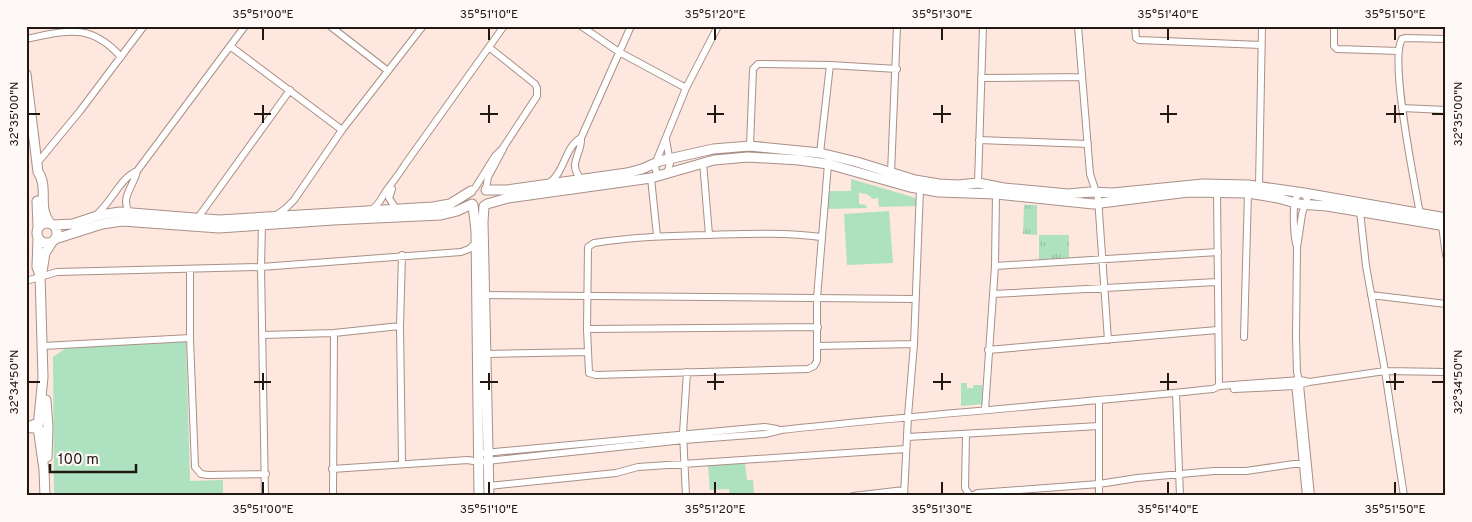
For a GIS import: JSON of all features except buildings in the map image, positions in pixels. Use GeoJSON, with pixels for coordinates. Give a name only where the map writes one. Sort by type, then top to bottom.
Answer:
{"type":"FeatureCollection","features":[{"type":"Feature","properties":{"kind":"street"},"geometry":{"type":"LineString","coordinates":[[38,162],[80,111],[144,26]]}},
{"type":"Feature","properties":{"kind":"street"},"geometry":{"type":"LineString","coordinates":[[129,212],[125,202],[137,171],[245,26]]}},
{"type":"Feature","properties":{"kind":"street"},"geometry":{"type":"LineString","coordinates":[[330,26],[388,71]]}},
{"type":"Feature","properties":{"kind":"street"},"geometry":{"type":"LineString","coordinates":[[274,216],[294,200],[342,130],[423,26]]}},
{"type":"Feature","properties":{"kind":"street"},"geometry":{"type":"LineString","coordinates":[[372,210],[380,202],[406,162],[490,48],[504,26]]}},
{"type":"Feature","properties":{"kind":"street"},"geometry":{"type":"LineString","coordinates":[[581,26],[619,52],[686,88]]}},
{"type":"Feature","properties":{"kind":"street"},"geometry":{"type":"LineString","coordinates":[[581,179],[576,172],[574,163],[581,145],[581,138],[631,26]]}},
{"type":"Feature","properties":{"kind":"street"},"geometry":{"type":"LineString","coordinates":[[663,175],[655,170],[656,163],[686,88],[718,26]]}},
{"type":"Feature","properties":{"kind":"street"},"geometry":{"type":"LineString","coordinates":[[891,173],[897,26]]}},
{"type":"Feature","properties":{"kind":"street"},"geometry":{"type":"LineString","coordinates":[[978,193],[972,189],[978,183],[984,26]]}},
{"type":"Feature","properties":{"kind":"street"},"geometry":{"type":"LineString","coordinates":[[1078,26],[1090,174],[1096,192],[1093,204],[1102,260],[1108,340]]}},
{"type":"Feature","properties":{"kind":"street"},"geometry":{"type":"LineString","coordinates":[[1135,26],[1136,38],[1139,40],[1261,45]]}},
{"type":"Feature","properties":{"kind":"street"},"geometry":{"type":"LineString","coordinates":[[1259,186],[1262,26]]}},
{"type":"Feature","properties":{"kind":"street"},"geometry":{"type":"LineString","coordinates":[[1334,26],[1333,43],[1336,49],[1399,51]]}},
{"type":"Feature","properties":{"kind":"street"},"geometry":{"type":"LineString","coordinates":[[26,39],[82,31],[99,38],[121,56]]}},
{"type":"Feature","properties":{"kind":"street"},"geometry":{"type":"LineString","coordinates":[[1420,214],[1402,108],[1400,42],[1406,38],[1446,39]]}},
{"type":"Feature","properties":{"kind":"street"},"geometry":{"type":"LineString","coordinates":[[230,46],[342,130]]}},
{"type":"Feature","properties":{"kind":"street"},"geometry":{"type":"LineString","coordinates":[[480,242],[469,198],[495,156],[503,148],[536,100],[538,92],[531,81],[490,48]]}},
{"type":"Feature","properties":{"kind":"street"},"geometry":{"type":"LineString","coordinates":[[750,146],[754,67],[761,64],[830,65],[896,69]]}},
{"type":"Feature","properties":{"kind":"street"},"geometry":{"type":"LineString","coordinates":[[820,153],[830,65]]}},
{"type":"Feature","properties":{"kind":"street"},"geometry":{"type":"LineString","coordinates":[[26,74],[38,162],[36,177],[38,267],[43,346],[41,409],[45,496]]}},
{"type":"Feature","properties":{"kind":"street"},"geometry":{"type":"LineString","coordinates":[[981,78],[1082,77]]}},
{"type":"Feature","properties":{"kind":"street"},"geometry":{"type":"LineString","coordinates":[[197,219],[290,90]]}},
{"type":"Feature","properties":{"kind":"street"},"geometry":{"type":"LineString","coordinates":[[1402,108],[1446,110]]}},
{"type":"Feature","properties":{"kind":"street"},"geometry":{"type":"LineString","coordinates":[[548,184],[557,176],[575,142],[581,138]]}},
{"type":"Feature","properties":{"kind":"street"},"geometry":{"type":"LineString","coordinates":[[663,175],[670,167],[666,138]]}},
{"type":"Feature","properties":{"kind":"street"},"geometry":{"type":"LineString","coordinates":[[979,140],[1088,144]]}},
{"type":"Feature","properties":{"kind":"street"},"geometry":{"type":"LineString","coordinates":[[38,233],[43,224],[72,224],[110,214],[129,212],[225,220],[442,206],[458,200],[478,187],[507,190],[548,184],[634,171],[656,163],[725,147],[750,146],[820,153],[931,184],[958,185],[978,183],[1004,188],[1061,194],[1113,193],[1203,184],[1259,186],[1420,214],[1444,224]]}},
{"type":"Feature","properties":{"kind":"street"},"geometry":{"type":"LineString","coordinates":[[489,496],[489,486],[483,457],[480,242],[489,196],[486,189],[488,177],[503,148]]}},
{"type":"Feature","properties":{"kind":"street"},"geometry":{"type":"LineString","coordinates":[[38,233],[44,243],[102,224],[122,221],[208,228],[441,215],[457,211],[472,204],[480,207],[508,198],[650,178],[703,162],[748,157],[828,164],[920,190],[996,194],[1093,204],[1174,193],[1248,193],[1305,205],[1327,206],[1444,224]]}},
{"type":"Feature","properties":{"kind":"street"},"geometry":{"type":"LineString","coordinates":[[703,162],[709,235]]}},
{"type":"Feature","properties":{"kind":"street"},"geometry":{"type":"LineString","coordinates":[[821,237],[797,234],[657,236],[601,242],[588,247],[587,330],[589,372],[591,374],[808,369],[817,363],[821,237],[828,164]]}},
{"type":"Feature","properties":{"kind":"street"},"geometry":{"type":"LineString","coordinates":[[91,218],[107,205],[128,176],[137,171]]}},
{"type":"Feature","properties":{"kind":"street"},"geometry":{"type":"LineString","coordinates":[[38,172],[42,177],[44,214],[57,232],[45,253],[40,276]]}},
{"type":"Feature","properties":{"kind":"street"},"geometry":{"type":"LineString","coordinates":[[1090,174],[1086,193],[1093,204]]}},
{"type":"Feature","properties":{"kind":"street"},"geometry":{"type":"LineString","coordinates":[[650,178],[657,236]]}},
{"type":"Feature","properties":{"kind":"street"},"geometry":{"type":"LineString","coordinates":[[393,183],[389,198],[396,209]]}},
{"type":"Feature","properties":{"kind":"street"},"geometry":{"type":"LineString","coordinates":[[853,496],[904,493],[914,344],[920,190]]}},
{"type":"Feature","properties":{"kind":"street"},"geometry":{"type":"LineString","coordinates":[[1216,388],[1218,330],[1217,192]]}},
{"type":"Feature","properties":{"kind":"street"},"geometry":{"type":"LineString","coordinates":[[1244,337],[1248,193]]}},
{"type":"Feature","properties":{"kind":"street"},"geometry":{"type":"LineString","coordinates":[[1297,248],[1295,238],[1295,203],[1296,196],[1303,193]]}},
{"type":"Feature","properties":{"kind":"street"},"geometry":{"type":"LineString","coordinates":[[1303,193],[1307,199],[1302,214],[1297,248],[1296,317],[1297,372],[1306,496]]}},
{"type":"Feature","properties":{"kind":"street"},"geometry":{"type":"LineString","coordinates":[[985,410],[995,266],[996,194]]}},
{"type":"Feature","properties":{"kind":"street"},"geometry":{"type":"LineString","coordinates":[[294,200],[295,208],[299,215]]}},
{"type":"Feature","properties":{"kind":"street"},"geometry":{"type":"LineString","coordinates":[[1360,211],[1366,266],[1385,371],[1404,496]]}},
{"type":"Feature","properties":{"kind":"street"},"geometry":{"type":"LineString","coordinates":[[1444,224],[1446,255]]}},
{"type":"Feature","properties":{"kind":"street"},"geometry":{"type":"LineString","coordinates":[[262,226],[265,496]]}},
{"type":"Feature","properties":{"kind":"street"},"geometry":{"type":"LineString","coordinates":[[461,252],[480,242]]}},
{"type":"Feature","properties":{"kind":"street"},"geometry":{"type":"LineString","coordinates":[[26,281],[57,272],[261,267],[461,252],[480,260]]}},
{"type":"Feature","properties":{"kind":"street"},"geometry":{"type":"LineString","coordinates":[[995,266],[1218,252]]}},
{"type":"Feature","properties":{"kind":"street"},"geometry":{"type":"LineString","coordinates":[[402,255],[400,326],[402,463]]}},
{"type":"Feature","properties":{"kind":"street"},"geometry":{"type":"LineString","coordinates":[[190,269],[194,458],[198,471],[208,475],[266,474]]}},
{"type":"Feature","properties":{"kind":"street"},"geometry":{"type":"LineString","coordinates":[[993,294],[1217,282]]}},
{"type":"Feature","properties":{"kind":"street"},"geometry":{"type":"LineString","coordinates":[[481,295],[915,299]]}},
{"type":"Feature","properties":{"kind":"street"},"geometry":{"type":"LineString","coordinates":[[479,496],[483,457],[486,354],[481,295]]}},
{"type":"Feature","properties":{"kind":"street"},"geometry":{"type":"LineString","coordinates":[[1371,295],[1446,304]]}},
{"type":"Feature","properties":{"kind":"street"},"geometry":{"type":"LineString","coordinates":[[262,335],[334,333],[400,326]]}},
{"type":"Feature","properties":{"kind":"street"},"geometry":{"type":"LineString","coordinates":[[587,330],[818,327]]}},
{"type":"Feature","properties":{"kind":"street"},"geometry":{"type":"LineString","coordinates":[[988,350],[1218,330]]}},
{"type":"Feature","properties":{"kind":"street"},"geometry":{"type":"LineString","coordinates":[[333,496],[334,333]]}},
{"type":"Feature","properties":{"kind":"street"},"geometry":{"type":"LineString","coordinates":[[43,346],[190,338]]}},
{"type":"Feature","properties":{"kind":"street"},"geometry":{"type":"LineString","coordinates":[[817,346],[914,344]]}},
{"type":"Feature","properties":{"kind":"street"},"geometry":{"type":"LineString","coordinates":[[486,354],[588,352]]}},
{"type":"Feature","properties":{"kind":"street"},"geometry":{"type":"LineString","coordinates":[[332,468],[468,460],[683,437],[765,434],[781,430],[908,416],[1098,401],[1216,388],[1219,390],[1309,382],[1385,371],[1446,372]]}},
{"type":"Feature","properties":{"kind":"street"},"geometry":{"type":"LineString","coordinates":[[686,496],[683,437],[687,372]]}},
{"type":"Feature","properties":{"kind":"street"},"geometry":{"type":"LineString","coordinates":[[1176,392],[1180,496]]}},
{"type":"Feature","properties":{"kind":"street"},"geometry":{"type":"LineString","coordinates":[[1098,401],[1099,496]]}},
{"type":"Feature","properties":{"kind":"street"},"geometry":{"type":"LineString","coordinates":[[26,427],[43,425]]}},
{"type":"Feature","properties":{"kind":"street"},"geometry":{"type":"LineString","coordinates":[[907,437],[1099,426]]}},
{"type":"Feature","properties":{"kind":"street"},"geometry":{"type":"LineString","coordinates":[[966,434],[965,488],[970,496],[978,493],[1099,484],[1180,474],[1246,471],[1305,462]]}},
{"type":"Feature","properties":{"kind":"street"},"geometry":{"type":"LineString","coordinates":[[489,486],[616,473],[638,467],[906,449]]}},
{"type":"Feature","properties":{"kind":"street"},"geometry":{"type":"LineString","coordinates":[[1305,462],[1311,496]]}},
{"type":"Feature","properties":{"kind":"green space"},"geometry":{"type":"Polygon","coordinates":[[[851,179],[916,198],[916,206],[879,207],[878,198],[873,199],[867,194],[859,193],[859,204],[866,205],[867,208],[827,209],[829,191],[851,191],[851,179]]]}},
{"type":"Feature","properties":{"kind":"green space"},"geometry":{"type":"Polygon","coordinates":[[[1024,205],[1037,205],[1037,235],[1023,234],[1024,205]]]}},
{"type":"Feature","properties":{"kind":"green space"},"geometry":{"type":"Polygon","coordinates":[[[889,211],[893,263],[847,265],[844,214],[889,211]]]}},
{"type":"Feature","properties":{"kind":"green space"},"geometry":{"type":"Polygon","coordinates":[[[1039,235],[1069,235],[1069,260],[1039,260],[1039,235]]]}},
{"type":"Feature","properties":{"kind":"green space"},"geometry":{"type":"Polygon","coordinates":[[[186,342],[190,481],[223,480],[223,496],[54,496],[53,357],[66,348],[186,342]]]}},
{"type":"Feature","properties":{"kind":"green space"},"geometry":{"type":"Polygon","coordinates":[[[961,383],[967,383],[967,388],[973,388],[973,385],[982,385],[983,404],[961,406],[961,383]]]}},
{"type":"Feature","properties":{"kind":"green space"},"geometry":{"type":"Polygon","coordinates":[[[745,463],[747,480],[753,480],[754,496],[730,496],[729,489],[710,490],[708,465],[745,463]]]}}]}
